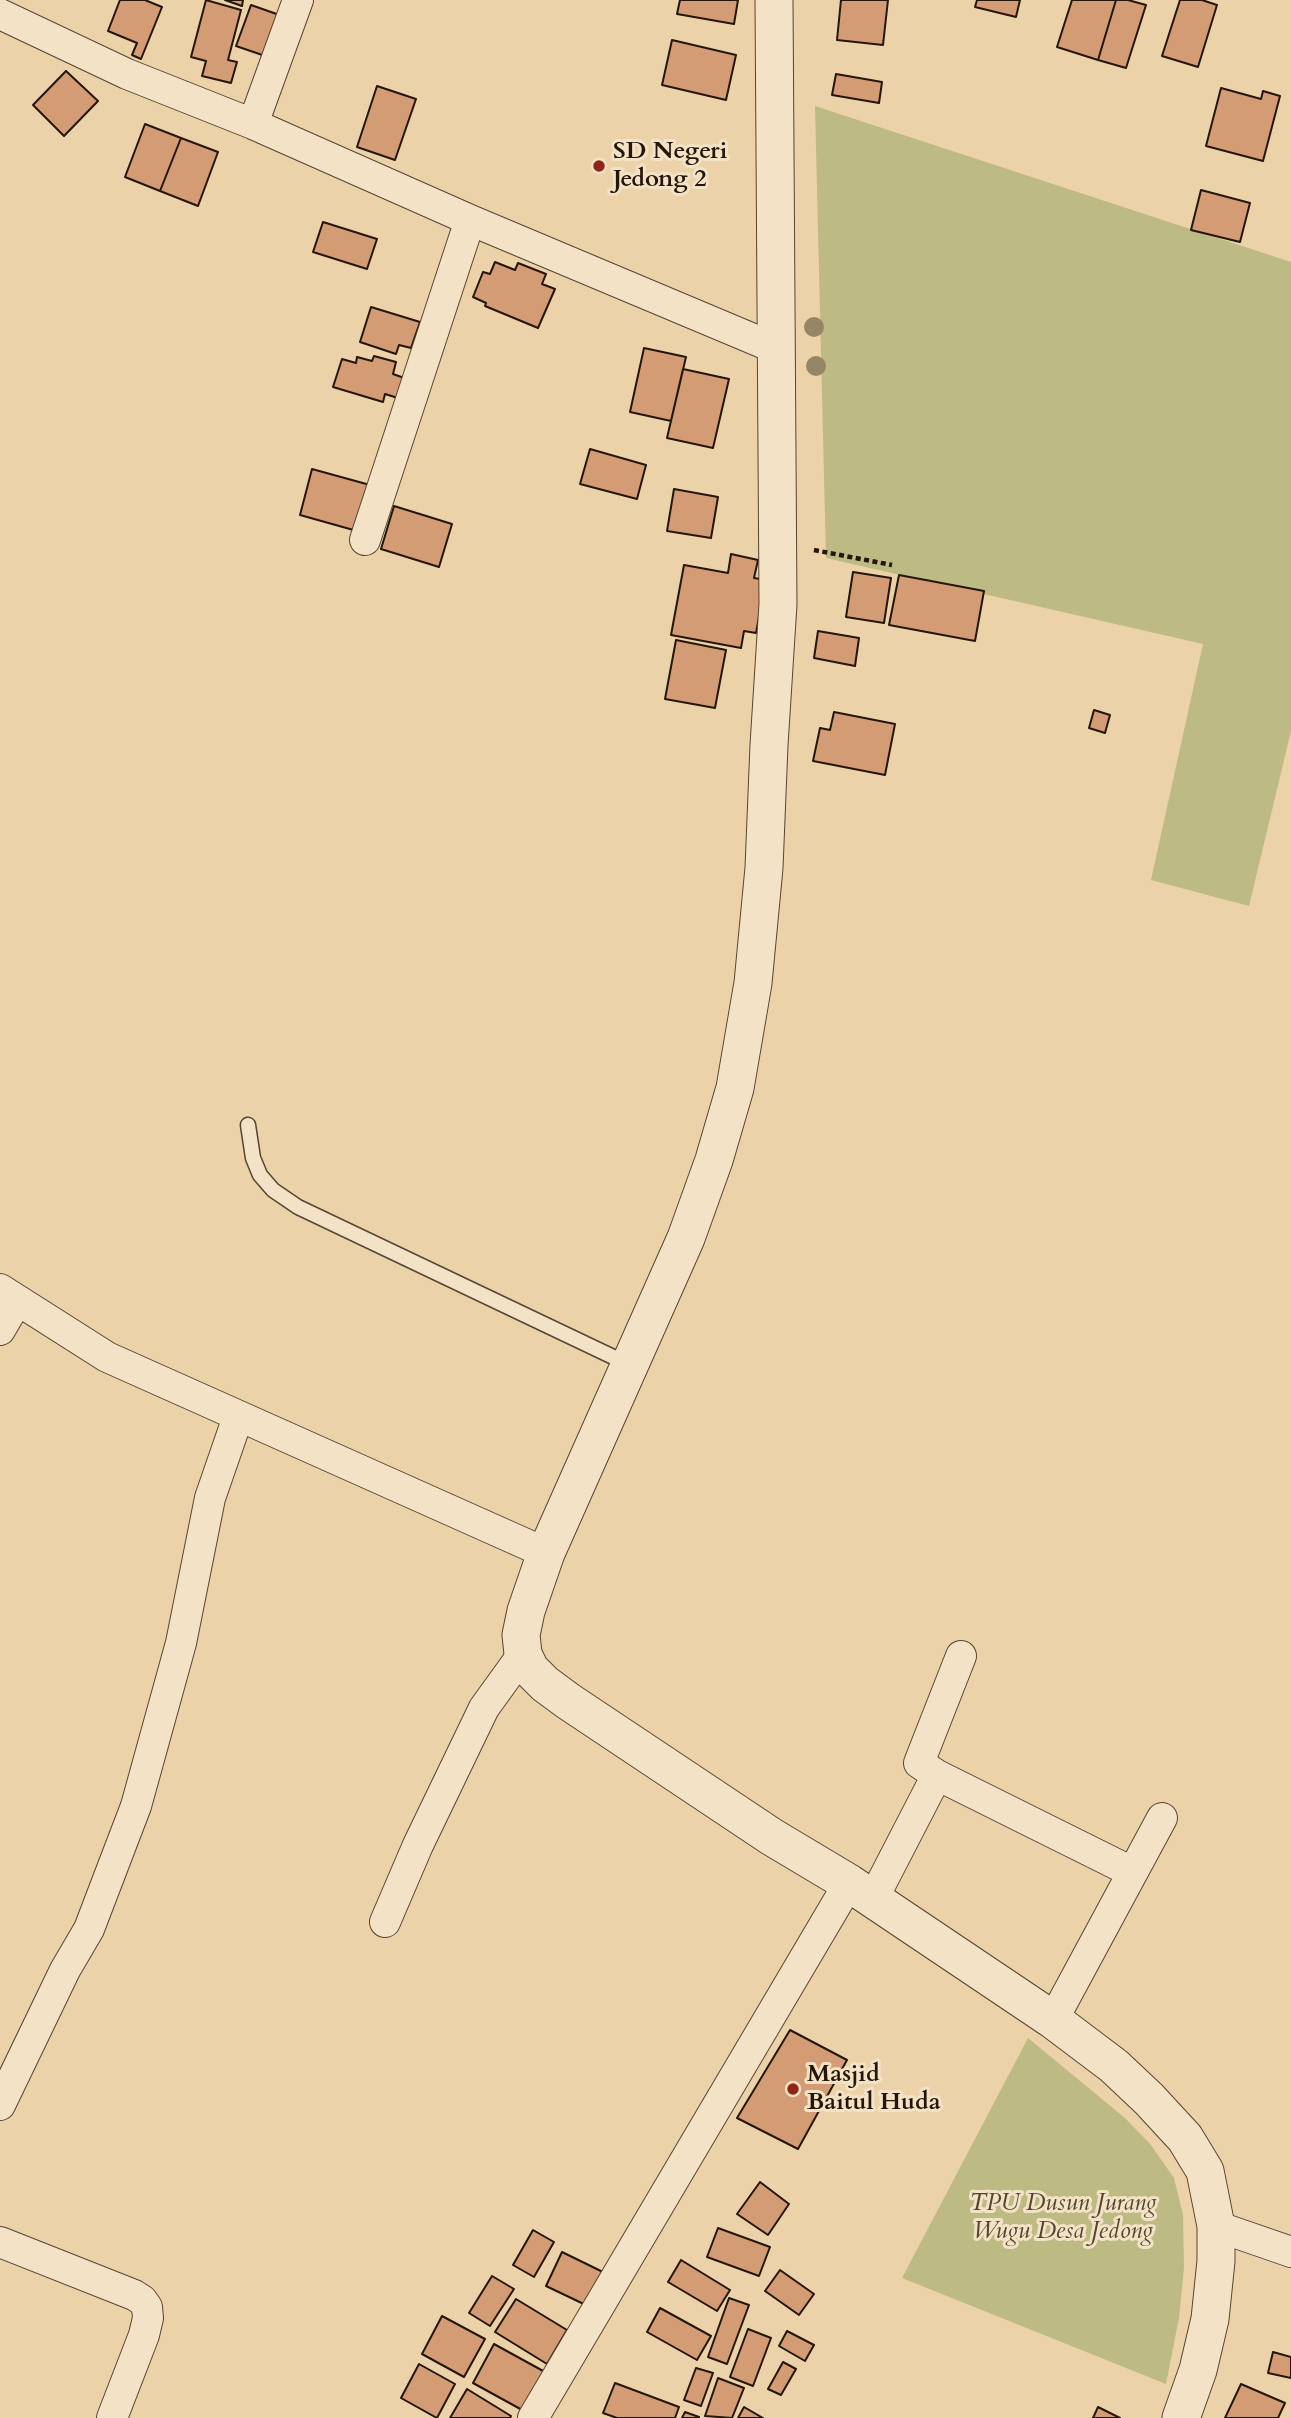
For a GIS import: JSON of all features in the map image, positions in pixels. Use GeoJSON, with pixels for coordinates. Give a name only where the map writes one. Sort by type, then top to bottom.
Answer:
{"type":"FeatureCollection","features":[{"type":"Feature","properties":{"kind":"street"},"geometry":{"type":"LineString","coordinates":[[253,124],[298,0]]}},
{"type":"Feature","properties":{"kind":"street"},"geometry":{"type":"LineString","coordinates":[[774,0],[778,604],[764,868],[753,983],[737,1075],[714,1160],[686,1238],[546,1553],[526,1611],[521,1635],[523,1654],[530,1670],[568,1701],[772,1837],[861,1891],[1053,2020],[1114,2066],[1150,2099],[1185,2138],[1205,2171],[1216,2226],[1216,2261],[1210,2319],[1198,2370],[1181,2418]]}},
{"type":"Feature","properties":{"kind":"street"},"geometry":{"type":"LineString","coordinates":[[0,14],[127,74],[253,124],[470,220],[777,349]]}},
{"type":"Feature","properties":{"kind":"street"},"geometry":{"type":"LineString","coordinates":[[365,540],[470,220]]}},
{"type":"Feature","properties":{"kind":"street"},"geometry":{"type":"LineString","coordinates":[[0,1330],[8,1295],[107,1357],[546,1553]]}},
{"type":"Feature","properties":{"kind":"street"},"geometry":{"type":"LineString","coordinates":[[0,2105],[59,1981],[89,1929],[136,1806],[181,1643],[210,1499],[238,1417]]}},
{"type":"Feature","properties":{"kind":"street"},"geometry":{"type":"LineString","coordinates":[[385,1922],[484,1708],[523,1654]]}},
{"type":"Feature","properties":{"kind":"street"},"geometry":{"type":"LineString","coordinates":[[961,1656],[919,1763],[937,1775],[1132,1872]]}},
{"type":"Feature","properties":{"kind":"street"},"geometry":{"type":"LineString","coordinates":[[541,2415],[818,1938],[861,1891],[937,1775]]}},
{"type":"Feature","properties":{"kind":"street"},"geometry":{"type":"LineString","coordinates":[[1053,2020],[1162,1818]]}},
{"type":"Feature","properties":{"kind":"street"},"geometry":{"type":"LineString","coordinates":[[1216,2226],[1291,2252]]}},
{"type":"Feature","properties":{"kind":"street"},"geometry":{"type":"LineString","coordinates":[[0,2242],[134,2295],[147,2307],[148,2318],[144,2335],[112,2418]]}},
{"type":"Feature","properties":{"kind":"lane"},"geometry":{"type":"LineString","coordinates":[[248,1125],[253,1158],[260,1175],[273,1190],[298,1207],[631,1366]]}},
{"type":"Feature","properties":{"kind":"path"},"geometry":{"type":"LineString","coordinates":[[779,544],[892,565]]}},
{"type":"Feature","properties":{"kind":"green space"},"geometry":{"type":"Polygon","coordinates":[[[815,106],[1291,262],[1291,731],[1249,906],[1151,880],[1203,644],[826,558],[815,106]]]}},
{"type":"Feature","properties":{"kind":"green space","name":"TPU Dusun Jurang Wugu Desa Jedong"},"geometry":{"type":"Polygon","coordinates":[[[1028,2038],[1125,2118],[1151,2145],[1174,2178],[1183,2215],[1184,2268],[1179,2318],[1166,2384],[902,2278],[1028,2038]]]}},
{"type":"Feature","properties":{"kind":"building"},"geometry":{"type":"Polygon","coordinates":[[[120,0],[145,0],[162,7],[141,59],[132,55],[137,43],[108,31],[120,0]]]}},
{"type":"Feature","properties":{"kind":"building"},"geometry":{"type":"Polygon","coordinates":[[[206,0],[241,10],[228,60],[237,62],[231,83],[202,76],[206,61],[191,57],[206,0]]]}},
{"type":"Feature","properties":{"kind":"building"},"geometry":{"type":"Polygon","coordinates":[[[225,0],[243,0],[242,6],[225,0]]]}},
{"type":"Feature","properties":{"kind":"building"},"geometry":{"type":"Polygon","coordinates":[[[680,0],[738,0],[734,24],[677,14],[680,0]]]}},
{"type":"Feature","properties":{"kind":"building"},"geometry":{"type":"Polygon","coordinates":[[[841,0],[888,0],[883,45],[837,40],[841,0]]]}},
{"type":"Feature","properties":{"kind":"building"},"geometry":{"type":"Polygon","coordinates":[[[977,0],[1020,0],[1016,17],[975,7],[977,0]]]}},
{"type":"Feature","properties":{"kind":"building"},"geometry":{"type":"Polygon","coordinates":[[[1072,0],[1116,0],[1098,60],[1057,47],[1072,0]]]}},
{"type":"Feature","properties":{"kind":"building"},"geometry":{"type":"Polygon","coordinates":[[[1116,0],[1146,5],[1126,68],[1098,60],[1116,0]]]}},
{"type":"Feature","properties":{"kind":"building"},"geometry":{"type":"Polygon","coordinates":[[[1180,0],[1202,0],[1217,5],[1198,67],[1162,56],[1180,0]]]}},
{"type":"Feature","properties":{"kind":"building"},"geometry":{"type":"Polygon","coordinates":[[[251,5],[288,18],[274,59],[236,46],[251,5]]]}},
{"type":"Feature","properties":{"kind":"building"},"geometry":{"type":"Polygon","coordinates":[[[672,40],[736,55],[726,100],[662,85],[672,40]]]}},
{"type":"Feature","properties":{"kind":"building"},"geometry":{"type":"Polygon","coordinates":[[[66,71],[98,101],[64,136],[33,105],[66,71]]]}},
{"type":"Feature","properties":{"kind":"building"},"geometry":{"type":"Polygon","coordinates":[[[836,74],[882,82],[879,103],[832,95],[836,74]]]}},
{"type":"Feature","properties":{"kind":"building"},"geometry":{"type":"Polygon","coordinates":[[[377,86],[416,99],[395,160],[357,147],[377,86]]]}},
{"type":"Feature","properties":{"kind":"building"},"geometry":{"type":"Polygon","coordinates":[[[1221,88],[1261,99],[1263,91],[1280,96],[1263,161],[1206,146],[1221,88]]]}},
{"type":"Feature","properties":{"kind":"building"},"geometry":{"type":"Polygon","coordinates":[[[145,124],[181,138],[160,191],[125,177],[145,124]]]}},
{"type":"Feature","properties":{"kind":"building"},"geometry":{"type":"Polygon","coordinates":[[[181,138],[218,152],[198,206],[160,191],[181,138]]]}},
{"type":"Feature","properties":{"kind":"building"},"geometry":{"type":"Polygon","coordinates":[[[1201,190],[1250,203],[1240,242],[1191,230],[1201,190]]]}},
{"type":"Feature","properties":{"kind":"building"},"geometry":{"type":"Polygon","coordinates":[[[323,222],[377,239],[367,269],[313,252],[323,222]]]}},
{"type":"Feature","properties":{"kind":"building"},"geometry":{"type":"Polygon","coordinates":[[[495,262],[515,270],[518,263],[546,274],[542,284],[555,289],[538,328],[485,306],[486,303],[473,297],[483,272],[490,274],[495,262]]]}},
{"type":"Feature","properties":{"kind":"building"},"geometry":{"type":"Polygon","coordinates":[[[371,307],[420,322],[411,348],[399,345],[396,354],[360,342],[371,307]]]}},
{"type":"Feature","properties":{"kind":"building"},"geometry":{"type":"Polygon","coordinates":[[[644,348],[686,357],[671,421],[630,412],[644,348]]]}},
{"type":"Feature","properties":{"kind":"building"},"geometry":{"type":"Polygon","coordinates":[[[374,356],[396,362],[393,374],[407,379],[401,399],[385,394],[383,402],[333,387],[342,359],[356,363],[357,357],[372,361],[374,356]]]}},
{"type":"Feature","properties":{"kind":"building"},"geometry":{"type":"Polygon","coordinates":[[[683,369],[729,379],[713,448],[667,438],[683,369]]]}},
{"type":"Feature","properties":{"kind":"building"},"geometry":{"type":"Polygon","coordinates":[[[590,449],[646,465],[637,499],[580,484],[590,449]]]}},
{"type":"Feature","properties":{"kind":"building"},"geometry":{"type":"Polygon","coordinates":[[[312,469],[370,485],[357,531],[300,515],[312,469]]]}},
{"type":"Feature","properties":{"kind":"building"},"geometry":{"type":"Polygon","coordinates":[[[674,489],[718,497],[711,538],[667,531],[674,489]]]}},
{"type":"Feature","properties":{"kind":"building"},"geometry":{"type":"Polygon","coordinates":[[[394,506],[452,524],[439,567],[381,549],[394,506]]]}},
{"type":"Feature","properties":{"kind":"building"},"geometry":{"type":"Polygon","coordinates":[[[731,554],[758,560],[754,578],[766,580],[756,633],[744,631],[741,648],[671,635],[684,565],[728,573],[731,554]]]}},
{"type":"Feature","properties":{"kind":"building"},"geometry":{"type":"Polygon","coordinates":[[[853,572],[891,578],[884,623],[846,617],[853,572]]]}},
{"type":"Feature","properties":{"kind":"building"},"geometry":{"type":"Polygon","coordinates":[[[899,575],[984,591],[975,641],[889,625],[899,575]]]}},
{"type":"Feature","properties":{"kind":"building"},"geometry":{"type":"Polygon","coordinates":[[[818,631],[859,638],[855,666],[814,658],[818,631]]]}},
{"type":"Feature","properties":{"kind":"building"},"geometry":{"type":"Polygon","coordinates":[[[676,640],[726,650],[715,708],[665,699],[676,640]]]}},
{"type":"Feature","properties":{"kind":"building"},"geometry":{"type":"Polygon","coordinates":[[[1094,710],[1110,715],[1105,733],[1089,728],[1094,710]]]}},
{"type":"Feature","properties":{"kind":"building"},"geometry":{"type":"Polygon","coordinates":[[[834,712],[895,724],[885,775],[813,761],[820,728],[830,730],[834,712]]]}},
{"type":"Feature","properties":{"kind":"building","name":"Masjid Baitul Huda"},"geometry":{"type":"Polygon","coordinates":[[[790,2030],[847,2060],[798,2149],[737,2118],[790,2030]]]}},
{"type":"Feature","properties":{"kind":"building"},"geometry":{"type":"Polygon","coordinates":[[[760,2182],[789,2204],[768,2235],[737,2214],[760,2182]]]}},
{"type":"Feature","properties":{"kind":"building"},"geometry":{"type":"Polygon","coordinates":[[[718,2228],[770,2247],[759,2276],[707,2257],[718,2228]]]}},
{"type":"Feature","properties":{"kind":"building"},"geometry":{"type":"Polygon","coordinates":[[[533,2230],[554,2242],[534,2277],[513,2265],[533,2230]]]}},
{"type":"Feature","properties":{"kind":"building"},"geometry":{"type":"Polygon","coordinates":[[[562,2252],[605,2273],[590,2307],[546,2286],[562,2252]]]}},
{"type":"Feature","properties":{"kind":"building"},"geometry":{"type":"Polygon","coordinates":[[[681,2260],[730,2290],[717,2311],[668,2282],[681,2260]]]}},
{"type":"Feature","properties":{"kind":"building"},"geometry":{"type":"Polygon","coordinates":[[[780,2270],[814,2294],[799,2315],[765,2291],[780,2270]]]}},
{"type":"Feature","properties":{"kind":"building"},"geometry":{"type":"Polygon","coordinates":[[[492,2276],[514,2289],[490,2326],[469,2313],[492,2276]]]}},
{"type":"Feature","properties":{"kind":"building"},"geometry":{"type":"Polygon","coordinates":[[[729,2298],[749,2305],[727,2364],[708,2357],[729,2298]]]}},
{"type":"Feature","properties":{"kind":"building"},"geometry":{"type":"Polygon","coordinates":[[[516,2299],[567,2330],[547,2364],[495,2332],[516,2299]]]}},
{"type":"Feature","properties":{"kind":"building"},"geometry":{"type":"Polygon","coordinates":[[[660,2308],[711,2336],[697,2360],[647,2332],[660,2308]]]}},
{"type":"Feature","properties":{"kind":"building"},"geometry":{"type":"Polygon","coordinates":[[[442,2316],[485,2339],[464,2377],[422,2354],[442,2316]]]}},
{"type":"Feature","properties":{"kind":"building"},"geometry":{"type":"Polygon","coordinates":[[[748,2329],[771,2338],[753,2386],[730,2377],[748,2329]]]}},
{"type":"Feature","properties":{"kind":"building"},"geometry":{"type":"Polygon","coordinates":[[[787,2331],[814,2345],[805,2361],[779,2346],[787,2331]]]}},
{"type":"Feature","properties":{"kind":"building"},"geometry":{"type":"Polygon","coordinates":[[[494,2344],[545,2372],[524,2411],[473,2383],[494,2344]]]}},
{"type":"Feature","properties":{"kind":"building"},"geometry":{"type":"Polygon","coordinates":[[[1273,2352],[1291,2357],[1291,2378],[1268,2373],[1273,2352]]]}},
{"type":"Feature","properties":{"kind":"building"},"geometry":{"type":"Polygon","coordinates":[[[783,2362],[796,2369],[781,2395],[768,2389],[783,2362]]]}},
{"type":"Feature","properties":{"kind":"building"},"geometry":{"type":"Polygon","coordinates":[[[419,2364],[455,2384],[437,2418],[401,2398],[419,2364]]]}},
{"type":"Feature","properties":{"kind":"building"},"geometry":{"type":"Polygon","coordinates":[[[696,2368],[713,2373],[701,2406],[684,2400],[696,2368]]]}},
{"type":"Feature","properties":{"kind":"building"},"geometry":{"type":"Polygon","coordinates":[[[718,2378],[744,2388],[732,2418],[705,2416],[718,2378]]]}},
{"type":"Feature","properties":{"kind":"building"},"geometry":{"type":"Polygon","coordinates":[[[615,2383],[679,2407],[675,2418],[617,2418],[603,2413],[615,2383]]]}},
{"type":"Feature","properties":{"kind":"building"},"geometry":{"type":"Polygon","coordinates":[[[1241,2384],[1285,2403],[1278,2418],[1225,2418],[1241,2384]]]}},
{"type":"Feature","properties":{"kind":"building"},"geometry":{"type":"Polygon","coordinates":[[[467,2389],[511,2416],[510,2418],[450,2418],[467,2389]]]}},
{"type":"Feature","properties":{"kind":"building"},"geometry":{"type":"Polygon","coordinates":[[[744,2407],[763,2418],[738,2418],[744,2407]]]}},
{"type":"Feature","properties":{"kind":"building"},"geometry":{"type":"Polygon","coordinates":[[[1098,2407],[1120,2418],[1093,2418],[1098,2407]]]}},
{"type":"Feature","properties":{"kind":"building"},"geometry":{"type":"Polygon","coordinates":[[[685,2412],[699,2417],[699,2418],[682,2418],[685,2412]]]}},
{"type":"Feature","properties":{"kind":"place","name":"SD Negeri Jedong 2"},"geometry":{"type":"Point","coordinates":[599,166]}},
{"type":"Feature","properties":{"kind":"place","name":"Masjid Baitul Huda"},"geometry":{"type":"Point","coordinates":[793,2089]}}]}
